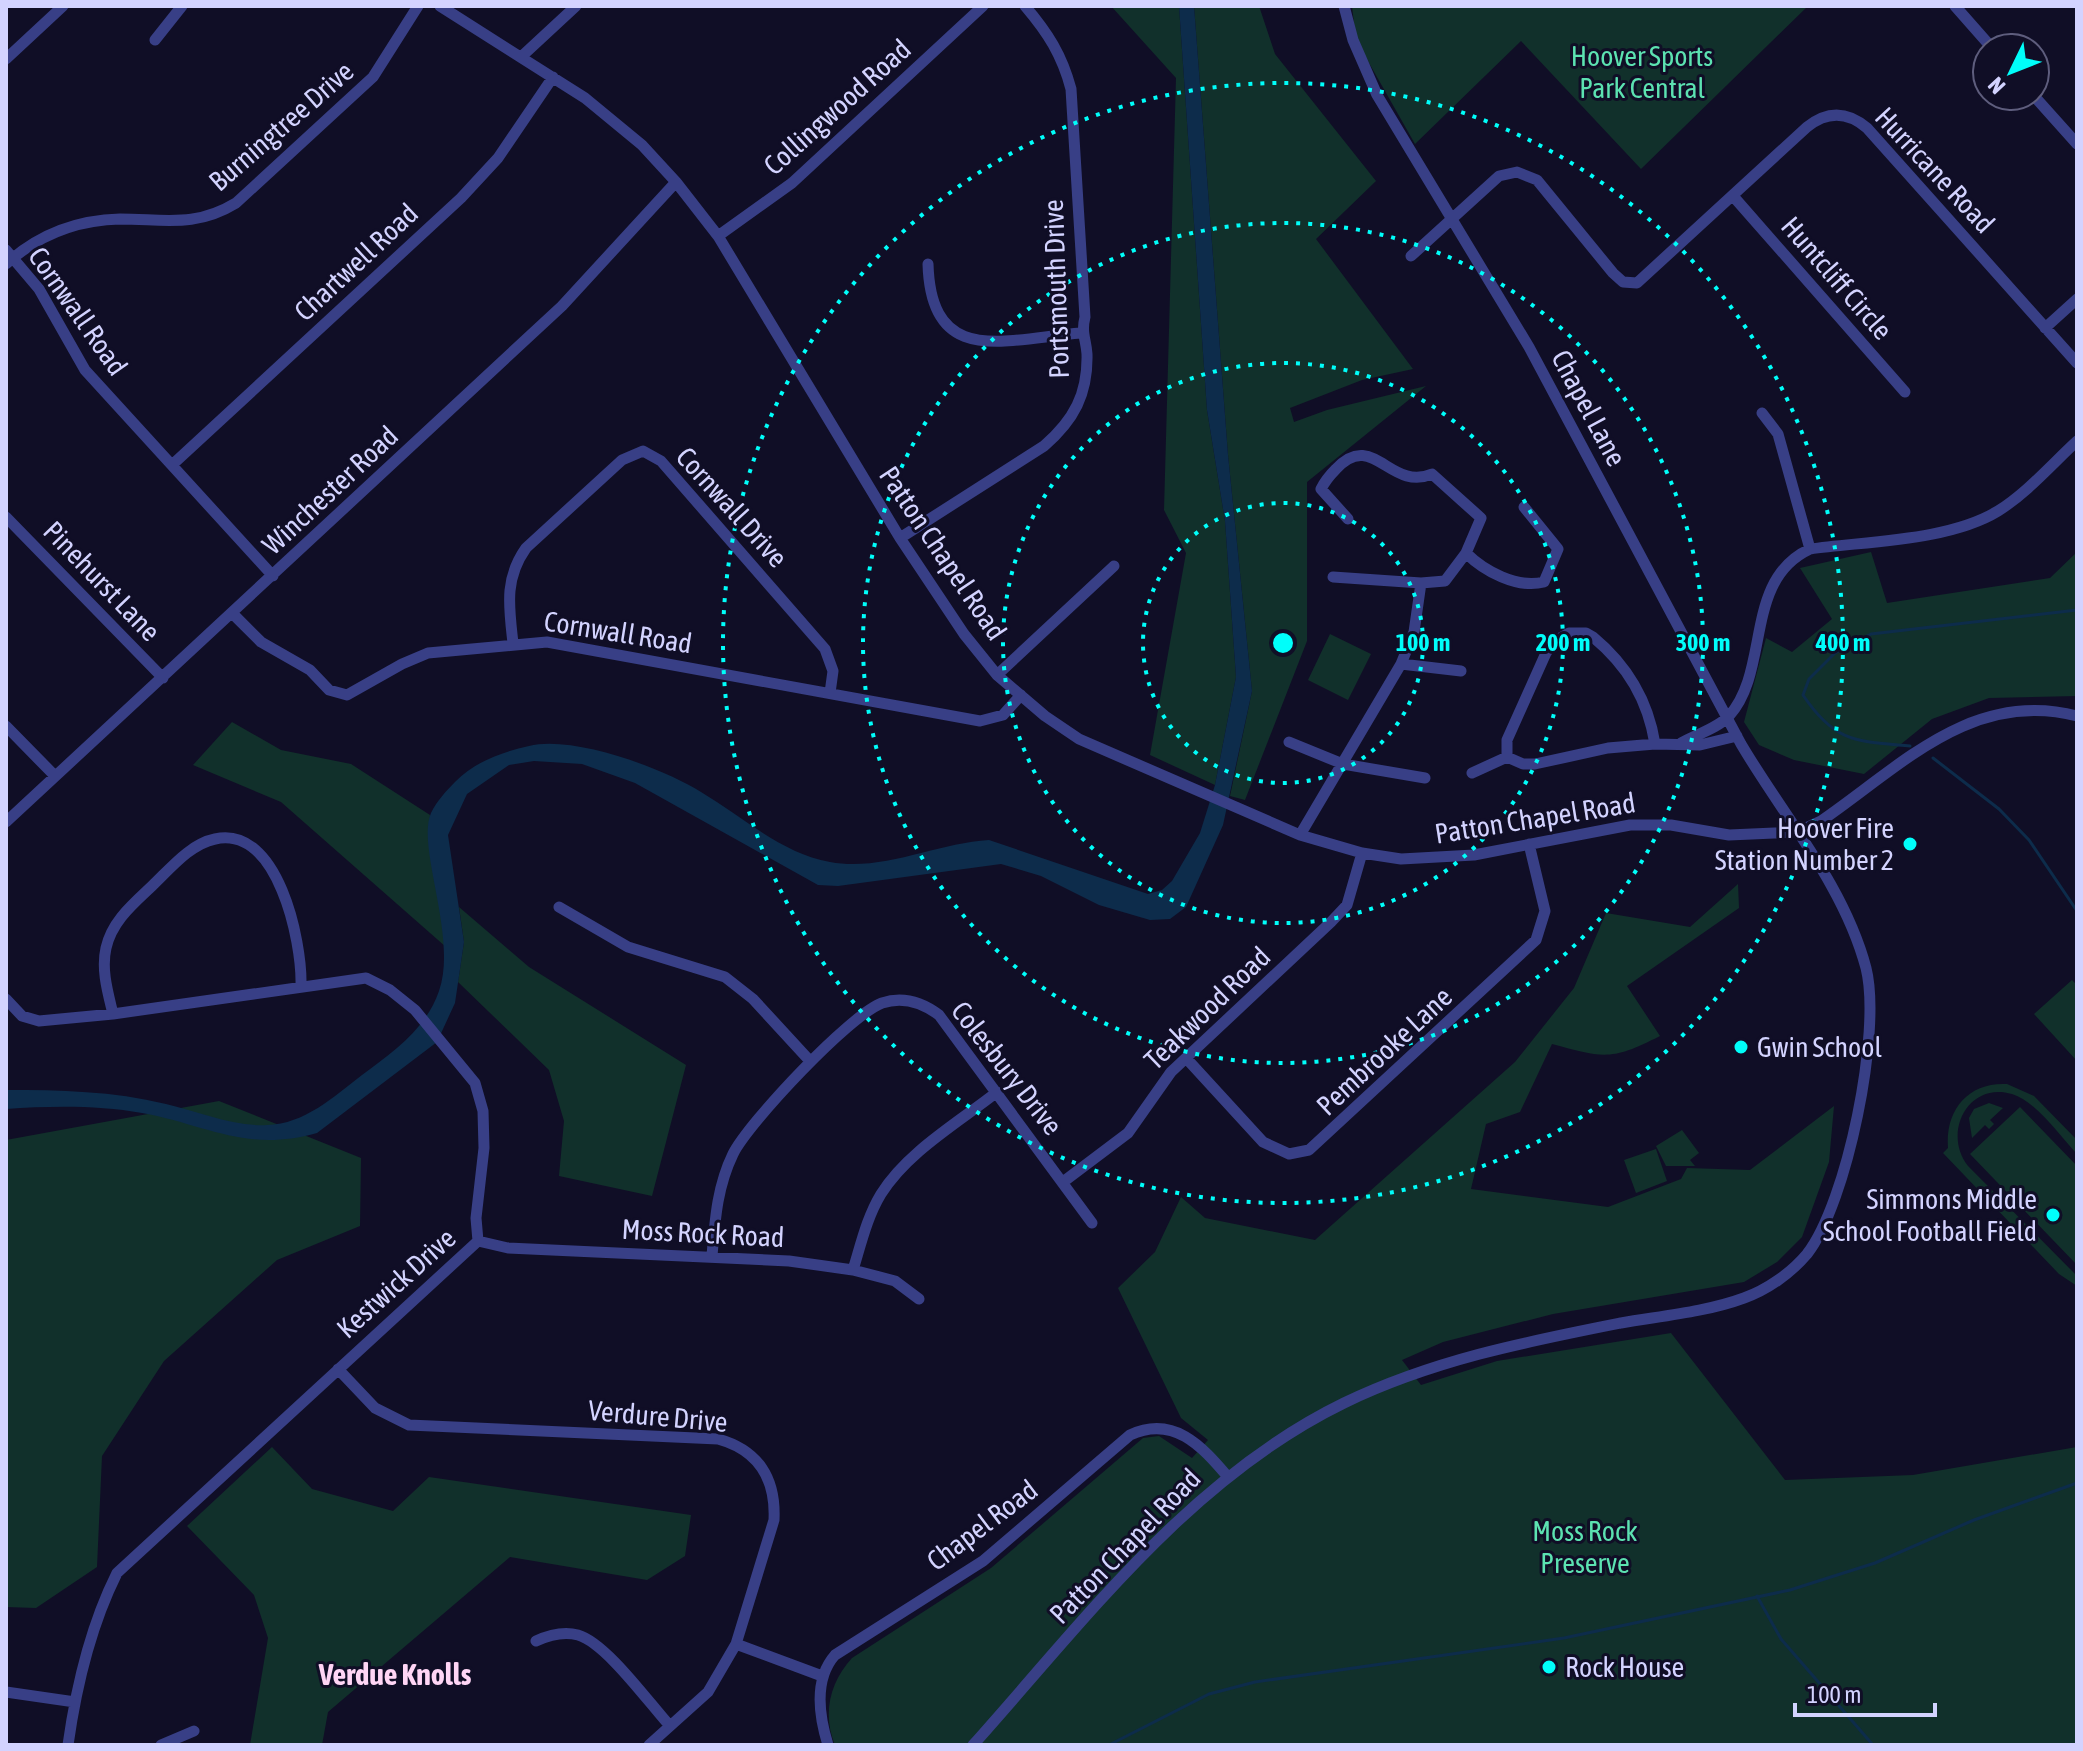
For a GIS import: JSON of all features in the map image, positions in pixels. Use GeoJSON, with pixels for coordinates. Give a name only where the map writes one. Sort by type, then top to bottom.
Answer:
{"type":"FeatureCollection","features":[{"type":"Feature","properties":{"kind":"street"},"geometry":{"type":"LineString","coordinates":[[6,59],[63,6]]}},
{"type":"Feature","properties":{"kind":"street"},"geometry":{"type":"LineString","coordinates":[[155,40],[182,6]]}},
{"type":"Feature","properties":{"kind":"street","name":"Burningtree Drive"},"geometry":{"type":"LineString","coordinates":[[8,257],[42,237],[80,223],[119,219],[179,223],[220,212],[236,203],[373,77],[418,6]]}},
{"type":"Feature","properties":{"kind":"street","name":"Patton Chapel Road"},"geometry":{"type":"LineString","coordinates":[[440,6],[585,98],[642,145],[676,182],[718,236],[900,538],[964,634],[997,675],[1079,739],[1300,835],[1362,853],[1442,859],[1651,824],[1729,835],[1797,832],[1841,903],[1867,970],[1871,1007],[1869,1046],[1839,1191],[1828,1219],[1806,1255],[1791,1270],[1744,1298],[1485,1350],[1424,1369],[1342,1404],[1228,1477],[1191,1506],[973,1745]]}},
{"type":"Feature","properties":{"kind":"street"},"geometry":{"type":"LineString","coordinates":[[521,57],[576,6]]}},
{"type":"Feature","properties":{"kind":"street","name":"Collingwood Road"},"geometry":{"type":"LineString","coordinates":[[718,236],[792,183],[983,6]]}},
{"type":"Feature","properties":{"kind":"street","name":"Portsmouth Drive"},"geometry":{"type":"LineString","coordinates":[[900,538],[1044,446],[1066,428],[1080,404],[1087,379],[1086,348],[1081,333],[1085,317],[1071,89],[1063,60],[1051,36],[1025,6]]}},
{"type":"Feature","properties":{"kind":"street","name":"Chapel Lane"},"geometry":{"type":"LineString","coordinates":[[1344,6],[1364,70],[1529,347],[1727,718],[1797,832]]}},
{"type":"Feature","properties":{"kind":"street"},"geometry":{"type":"LineString","coordinates":[[1955,6],[1978,32]]}},
{"type":"Feature","properties":{"kind":"street","name":"Chartwell Road"},"geometry":{"type":"LineString","coordinates":[[172,465],[461,198],[498,158],[553,77]]}},
{"type":"Feature","properties":{"kind":"street"},"geometry":{"type":"LineString","coordinates":[[2048,112],[2077,144]]}},
{"type":"Feature","properties":{"kind":"street","name":"Hurricane Road"},"geometry":{"type":"LineString","coordinates":[[1452,219],[1499,176],[1517,172],[1528,174],[1537,180],[1613,273],[1630,285],[1646,277],[1815,120],[1836,114],[1848,115],[1867,128],[2077,363]]}},
{"type":"Feature","properties":{"kind":"street","name":"Winchester Road"},"geometry":{"type":"LineString","coordinates":[[6,822],[562,306],[676,182]]}},
{"type":"Feature","properties":{"kind":"street","name":"Huntcliff Circle"},"geometry":{"type":"LineString","coordinates":[[1733,196],[1905,392]]}},
{"type":"Feature","properties":{"kind":"street"},"geometry":{"type":"LineString","coordinates":[[1411,256],[1452,219]]}},
{"type":"Feature","properties":{"kind":"street","name":"Cornwall Road"},"geometry":{"type":"LineString","coordinates":[[8,257],[39,289],[85,370],[273,576]]}},
{"type":"Feature","properties":{"kind":"street"},"geometry":{"type":"LineString","coordinates":[[928,264],[929,295],[938,319],[950,330],[968,339],[1081,333]]}},
{"type":"Feature","properties":{"kind":"street"},"geometry":{"type":"LineString","coordinates":[[2045,328],[2077,299]]}},
{"type":"Feature","properties":{"kind":"street"},"geometry":{"type":"LineString","coordinates":[[1762,413],[1778,434],[1810,549]]}},
{"type":"Feature","properties":{"kind":"street"},"geometry":{"type":"LineString","coordinates":[[1681,743],[1727,718],[1740,700],[1771,587],[1783,566],[1810,549],[1950,530],[1982,520],[2012,501],[2077,441]]}},
{"type":"Feature","properties":{"kind":"street","name":"Cornwall Drive"},"geometry":{"type":"LineString","coordinates":[[513,643],[508,591],[515,563],[526,548],[622,460],[643,451],[661,461],[825,649],[833,671],[830,693]]}},
{"type":"Feature","properties":{"kind":"street"},"geometry":{"type":"LineString","coordinates":[[1333,577],[1421,583],[1445,581],[1466,553],[1481,518],[1432,474],[1420,479],[1404,478],[1372,456],[1360,454],[1345,459],[1321,489],[1348,519]]}},
{"type":"Feature","properties":{"kind":"street"},"geometry":{"type":"LineString","coordinates":[[1466,553],[1494,573],[1537,584],[1544,582],[1558,549],[1524,507]]}},
{"type":"Feature","properties":{"kind":"street","name":"Pinehurst Lane"},"geometry":{"type":"LineString","coordinates":[[6,517],[163,678]]}},
{"type":"Feature","properties":{"kind":"street"},"geometry":{"type":"LineString","coordinates":[[997,675],[1114,566]]}},
{"type":"Feature","properties":{"kind":"street"},"geometry":{"type":"LineString","coordinates":[[1300,835],[1401,664],[1414,632],[1421,583]]}},
{"type":"Feature","properties":{"kind":"street","name":"Cornwall Road"},"geometry":{"type":"LineString","coordinates":[[233,614],[261,642],[310,670],[329,690],[347,695],[428,653],[513,643],[569,645],[980,721],[1003,715],[1021,695]]}},
{"type":"Feature","properties":{"kind":"street"},"geometry":{"type":"LineString","coordinates":[[1507,757],[1507,740],[1546,653],[1561,636],[1578,632],[1600,642],[1636,684],[1646,705],[1655,744]]}},
{"type":"Feature","properties":{"kind":"street"},"geometry":{"type":"LineString","coordinates":[[1401,664],[1461,671]]}},
{"type":"Feature","properties":{"kind":"street"},"geometry":{"type":"LineString","coordinates":[[1797,832],[1821,821],[1968,721],[2021,709],[2077,716]]}},
{"type":"Feature","properties":{"kind":"street"},"geometry":{"type":"LineString","coordinates":[[6,726],[55,776]]}},
{"type":"Feature","properties":{"kind":"street"},"geometry":{"type":"LineString","coordinates":[[1472,773],[1507,757],[1523,764],[1535,764],[1600,749],[1655,744],[1700,745],[1737,736]]}},
{"type":"Feature","properties":{"kind":"street"},"geometry":{"type":"LineString","coordinates":[[1289,742],[1343,764],[1425,778]]}},
{"type":"Feature","properties":{"kind":"street"},"geometry":{"type":"LineString","coordinates":[[113,1014],[105,959],[108,940],[121,915],[178,861],[215,839],[234,839],[251,848],[275,876],[291,910],[301,985]]}},
{"type":"Feature","properties":{"kind":"street","name":"Pembrooke Lane"},"geometry":{"type":"LineString","coordinates":[[1186,1058],[1263,1142],[1289,1154],[1309,1150],[1536,940],[1545,911],[1529,844]]}},
{"type":"Feature","properties":{"kind":"street","name":"Teakwood Road"},"geometry":{"type":"LineString","coordinates":[[1063,1182],[1128,1133],[1161,1083],[1347,905],[1362,853]]}},
{"type":"Feature","properties":{"kind":"street"},"geometry":{"type":"LineString","coordinates":[[559,907],[628,947],[725,977],[753,999],[810,1061]]}},
{"type":"Feature","properties":{"kind":"street","name":"Kestwick Drive"},"geometry":{"type":"LineString","coordinates":[[6,999],[22,1016],[39,1021],[113,1014],[366,978],[390,990],[415,1010],[448,1047],[475,1083],[483,1111],[484,1148],[476,1218],[478,1241],[117,1573],[102,1603],[75,1702],[68,1745]]}},
{"type":"Feature","properties":{"kind":"street","name":"Colesbury Drive"},"geometry":{"type":"LineString","coordinates":[[712,1256],[718,1193],[734,1153],[755,1119],[810,1061],[873,1007],[893,1000],[916,1002],[939,1015],[1092,1223]]}},
{"type":"Feature","properties":{"kind":"street"},"geometry":{"type":"LineString","coordinates":[[853,1270],[870,1218],[889,1183],[905,1165],[997,1092]]}},
{"type":"Feature","properties":{"kind":"street","name":"Moss Rock Road"},"geometry":{"type":"LineString","coordinates":[[478,1241],[508,1248],[712,1256],[853,1270],[895,1281],[919,1299]]}},
{"type":"Feature","properties":{"kind":"street","name":"Verdure Drive"},"geometry":{"type":"LineString","coordinates":[[338,1369],[375,1408],[409,1425],[718,1439],[753,1455],[767,1473],[775,1500],[774,1520],[736,1644],[708,1692],[649,1745]]}},
{"type":"Feature","properties":{"kind":"street","name":"Chapel Road"},"geometry":{"type":"LineString","coordinates":[[822,1676],[826,1666],[846,1646],[983,1561],[1130,1435],[1145,1428],[1173,1428],[1207,1452],[1228,1477]]}},
{"type":"Feature","properties":{"kind":"street"},"geometry":{"type":"LineString","coordinates":[[536,1641],[550,1634],[567,1634],[591,1641],[670,1726]]}},
{"type":"Feature","properties":{"kind":"street"},"geometry":{"type":"LineString","coordinates":[[736,1644],[822,1676],[822,1718],[828,1745]]}},
{"type":"Feature","properties":{"kind":"street"},"geometry":{"type":"LineString","coordinates":[[6,1692],[75,1702]]}},
{"type":"Feature","properties":{"kind":"street"},"geometry":{"type":"LineString","coordinates":[[161,1745],[194,1731]]}},
{"type":"Feature","properties":{"kind":"green space"},"geometry":{"type":"Polygon","coordinates":[[[1111,6],[1179,6],[1207,410],[1225,521],[1236,677],[1215,785],[1150,755],[1186,553],[1164,510],[1176,78],[1111,6]]]}},
{"type":"Feature","properties":{"kind":"green space"},"geometry":{"type":"Polygon","coordinates":[[[1194,6],[1259,6],[1275,54],[1376,181],[1316,239],[1413,369],[1362,380],[1290,408],[1294,422],[1327,410],[1426,386],[1307,482],[1307,641],[1245,800],[1230,796],[1252,691],[1228,455],[1194,6]]]}},
{"type":"Feature","properties":{"kind":"green space","name":"Hoover Sports Park Central"},"geometry":{"type":"Polygon","coordinates":[[[1352,6],[1808,6],[1641,169],[1521,41],[1415,144],[1356,40],[1352,6]]]}},
{"type":"Feature","properties":{"kind":"green space"},"geometry":{"type":"Polygon","coordinates":[[[1871,552],[1887,603],[2050,578],[2077,552],[2077,696],[1989,698],[1932,719],[1864,774],[1794,760],[1759,745],[1744,722],[1766,638],[1792,652],[1832,619],[1800,568],[1871,552]]]}},
{"type":"Feature","properties":{"kind":"green space"},"geometry":{"type":"Polygon","coordinates":[[[1330,634],[1371,654],[1348,700],[1308,680],[1330,634]]]}},
{"type":"Feature","properties":{"kind":"green space"},"geometry":{"type":"Polygon","coordinates":[[[232,722],[281,750],[351,764],[430,815],[429,837],[446,947],[281,802],[193,765],[232,722]]]}},
{"type":"Feature","properties":{"kind":"green space","name":"Moss Rock Preserve"},"geometry":{"type":"Polygon","coordinates":[[[1738,884],[1739,908],[1627,986],[1660,1036],[1630,1050],[1607,1055],[1552,1044],[1520,1112],[1486,1124],[1471,1189],[1608,1207],[1681,1179],[1687,1168],[1750,1170],[1834,1106],[1829,1162],[1802,1237],[1777,1262],[1744,1282],[1553,1314],[1443,1342],[1402,1360],[1421,1385],[1497,1361],[1671,1333],[1785,1480],[1913,1475],[2077,1447],[2077,1745],[835,1745],[829,1722],[830,1699],[838,1677],[852,1658],[991,1568],[1143,1438],[1159,1436],[1192,1458],[1208,1440],[1181,1418],[1118,1288],[1155,1252],[1181,1197],[1205,1218],[1315,1240],[1515,1062],[1574,988],[1606,913],[1690,927],[1738,884]]]}},
{"type":"Feature","properties":{"kind":"green space"},"geometry":{"type":"Polygon","coordinates":[[[459,907],[529,967],[686,1065],[652,1196],[559,1176],[564,1121],[549,1070],[458,982],[464,942],[459,907]]]}},
{"type":"Feature","properties":{"kind":"green space"},"geometry":{"type":"Polygon","coordinates":[[[2072,980],[2077,985],[2077,1061],[2034,1014],[2072,980]]]}},
{"type":"Feature","properties":{"kind":"green space"},"geometry":{"type":"Polygon","coordinates":[[[2007,1084],[2034,1096],[2077,1140],[2077,1154],[2030,1104],[2012,1094],[1996,1092],[1972,1102],[1964,1113],[1959,1125],[1961,1153],[1968,1166],[2077,1276],[2077,1286],[2059,1274],[1943,1153],[1948,1148],[1950,1122],[1962,1101],[1981,1088],[2007,1084]]]}},
{"type":"Feature","properties":{"kind":"green space"},"geometry":{"type":"Polygon","coordinates":[[[219,1101],[361,1158],[360,1226],[277,1260],[164,1361],[102,1456],[97,1567],[36,1608],[6,1607],[6,1140],[219,1101]]]}},
{"type":"Feature","properties":{"kind":"green space"},"geometry":{"type":"Polygon","coordinates":[[[1989,1103],[2003,1108],[1990,1120],[1994,1124],[1989,1129],[1985,1125],[1972,1138],[1969,1118],[1974,1109],[1989,1103]]]}},
{"type":"Feature","properties":{"kind":"green space","name":"Simmons Middle School Football Field"},"geometry":{"type":"Polygon","coordinates":[[[2020,1107],[2077,1166],[2077,1265],[1970,1154],[2020,1107]]]}},
{"type":"Feature","properties":{"kind":"green space"},"geometry":{"type":"Polygon","coordinates":[[[1682,1130],[1699,1153],[1690,1160],[1695,1166],[1666,1166],[1656,1146],[1682,1130]]]}},
{"type":"Feature","properties":{"kind":"green space"},"geometry":{"type":"Polygon","coordinates":[[[1656,1149],[1667,1181],[1636,1193],[1624,1160],[1656,1149]]]}},
{"type":"Feature","properties":{"kind":"green space"},"geometry":{"type":"Polygon","coordinates":[[[272,1447],[312,1489],[393,1511],[429,1477],[691,1515],[685,1556],[647,1580],[510,1557],[328,1712],[322,1745],[250,1745],[268,1638],[254,1595],[187,1526],[272,1447]]]}},
{"type":"Feature","properties":{"kind":"water"},"geometry":{"type":"Polygon","coordinates":[[[1179,6],[1194,6],[1228,455],[1252,691],[1223,825],[1186,907],[1170,919],[1150,920],[1099,905],[1041,876],[1001,864],[838,886],[818,885],[635,783],[582,764],[534,761],[509,765],[467,794],[448,835],[464,942],[455,1003],[437,1042],[317,1133],[269,1140],[248,1139],[125,1110],[74,1107],[6,1109],[6,1090],[86,1092],[126,1096],[229,1121],[267,1125],[294,1120],[329,1100],[407,1039],[426,1017],[439,991],[444,945],[429,848],[428,828],[433,809],[448,789],[480,763],[529,746],[569,745],[641,764],[701,792],[795,851],[830,862],[869,863],[989,840],[1148,894],[1162,890],[1172,881],[1200,833],[1215,785],[1236,677],[1225,521],[1207,410],[1179,6]]]}},
{"type":"Feature","properties":{"kind":"waterway"},"geometry":{"type":"LineString","coordinates":[[1910,746],[1875,743],[1848,737],[1837,731],[1826,723],[1803,695],[1809,679],[1835,653],[1871,634],[2077,610]]}},
{"type":"Feature","properties":{"kind":"waterway"},"geometry":{"type":"LineString","coordinates":[[1933,758],[1999,809],[2029,840],[2077,911]]}},
{"type":"Feature","properties":{"kind":"waterway"},"geometry":{"type":"LineString","coordinates":[[1109,1745],[1209,1694],[1255,1682],[1564,1638],[1790,1590],[1875,1563],[1974,1520],[2077,1483]]}},
{"type":"Feature","properties":{"kind":"waterway"},"geometry":{"type":"LineString","coordinates":[[1757,1596],[1781,1639],[1873,1745]]}},
{"type":"Feature","properties":{"kind":"place","name":"Hoover Fire Station Number 2"},"geometry":{"type":"Point","coordinates":[1910,844]}},
{"type":"Feature","properties":{"kind":"place","name":"Gwin School"},"geometry":{"type":"Point","coordinates":[1741,1047]}},
{"type":"Feature","properties":{"kind":"place","name":"Simmons Middle School Football Field"},"geometry":{"type":"Point","coordinates":[2053,1215]}},
{"type":"Feature","properties":{"kind":"place","name":"Rock House"},"geometry":{"type":"Point","coordinates":[1549,1667]}},
{"type":"Feature","properties":{"kind":"district","name":"Verdue Knolls"},"geometry":{"type":"Point","coordinates":[395,1674]}}]}
